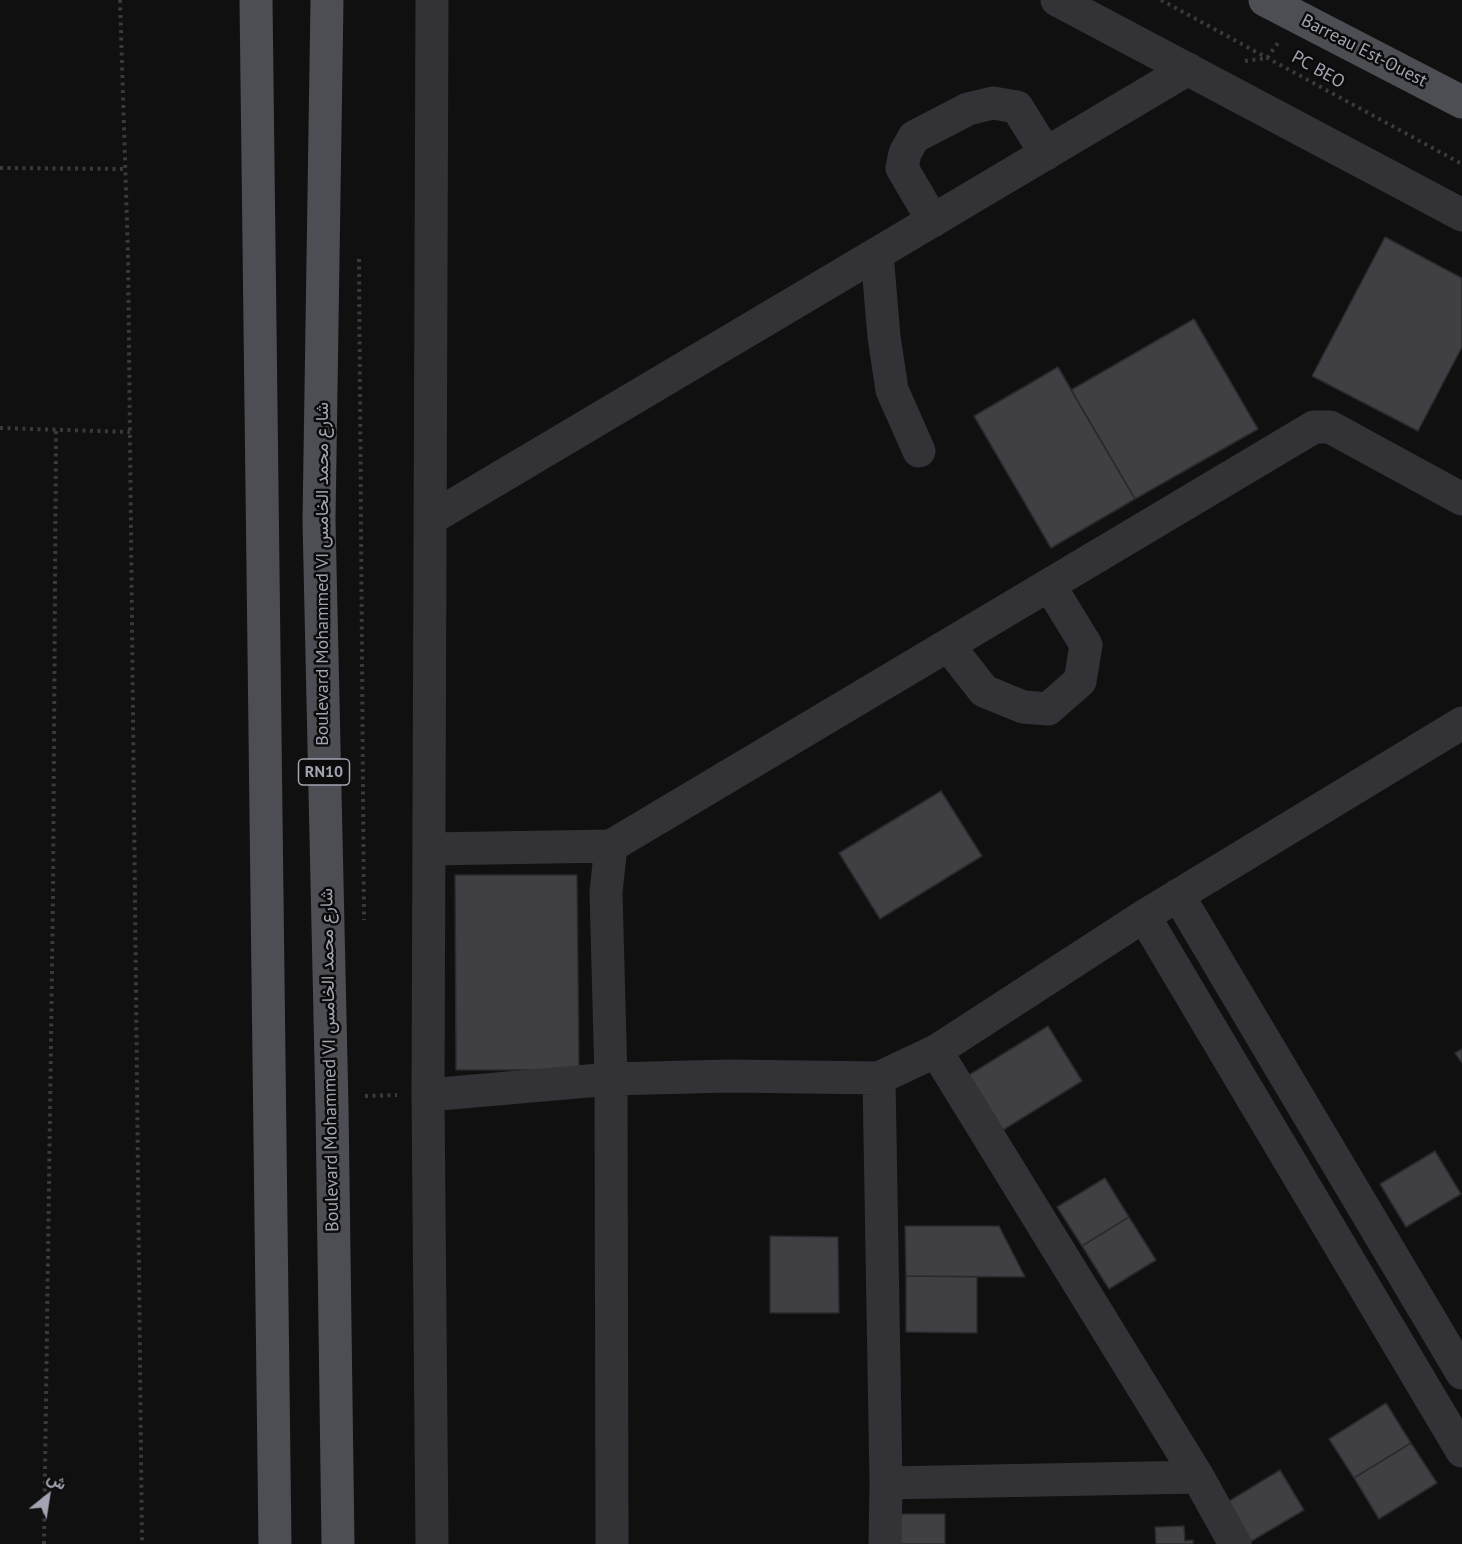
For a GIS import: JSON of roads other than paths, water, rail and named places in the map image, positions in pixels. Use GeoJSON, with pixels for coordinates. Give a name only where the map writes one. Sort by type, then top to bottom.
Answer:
{"type":"FeatureCollection","features":[{"type":"Feature","properties":{"kind":"main road"},"geometry":{"type":"LineString","coordinates":[[256,0],[275,1544]]}},
{"type":"Feature","properties":{"kind":"main road","name":"Boulevard Mohammed VI شارع محمد الخامس"},"geometry":{"type":"LineString","coordinates":[[327,0],[319,520],[332,1107],[338,1544]]}},
{"type":"Feature","properties":{"kind":"main road","name":"Barreau Est-Ouest"},"geometry":{"type":"LineString","coordinates":[[1265,0],[1462,102]]}},
{"type":"Feature","properties":{"kind":"street"},"geometry":{"type":"LineString","coordinates":[[432,0],[428,1095],[432,1544]]}},
{"type":"Feature","properties":{"kind":"street"},"geometry":{"type":"LineString","coordinates":[[1057,0],[1462,215]]}},
{"type":"Feature","properties":{"kind":"street"},"geometry":{"type":"LineString","coordinates":[[430,519],[1188,69]]}},
{"type":"Feature","properties":{"kind":"street"},"geometry":{"type":"LineString","coordinates":[[933,221],[902,168],[905,153],[914,137],[968,109],[993,103],[1017,107],[1046,153]]}},
{"type":"Feature","properties":{"kind":"street"},"geometry":{"type":"LineString","coordinates":[[877,254],[884,337],[892,390],[919,451]]}},
{"type":"Feature","properties":{"kind":"street"},"geometry":{"type":"LineString","coordinates":[[429,849],[611,846],[1314,427],[1330,427],[1462,500]]}},
{"type":"Feature","properties":{"kind":"street"},"geometry":{"type":"LineString","coordinates":[[948,645],[984,691],[1023,707],[1048,709],[1080,681],[1086,645],[1050,586]]}},
{"type":"Feature","properties":{"kind":"street"},"geometry":{"type":"LineString","coordinates":[[428,1095],[611,1079],[730,1076],[879,1078],[936,1051],[1144,916],[1462,723]]}},
{"type":"Feature","properties":{"kind":"street"},"geometry":{"type":"LineString","coordinates":[[611,846],[606,892],[611,1079],[612,1544]]}},
{"type":"Feature","properties":{"kind":"street"},"geometry":{"type":"LineString","coordinates":[[1178,895],[1462,1373]]}},
{"type":"Feature","properties":{"kind":"street"},"geometry":{"type":"LineString","coordinates":[[1144,916],[1462,1451]]}},
{"type":"Feature","properties":{"kind":"street"},"geometry":{"type":"LineString","coordinates":[[936,1051],[1198,1477],[1235,1544]]}},
{"type":"Feature","properties":{"kind":"street"},"geometry":{"type":"LineString","coordinates":[[879,1078],[885,1544]]}},
{"type":"Feature","properties":{"kind":"street"},"geometry":{"type":"LineString","coordinates":[[886,1483],[1198,1477]]}}]}
